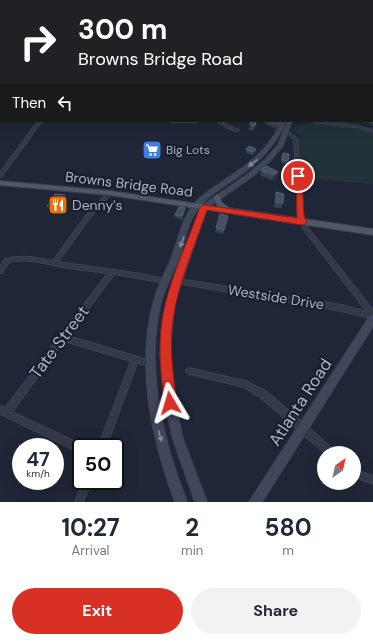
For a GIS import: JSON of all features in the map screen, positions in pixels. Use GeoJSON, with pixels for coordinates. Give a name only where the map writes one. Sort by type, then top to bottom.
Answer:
{"type":"FeatureCollection","features":[{"type":"Feature","properties":{"kind":"main road"},"geometry":{"type":"LineString","coordinates":[[271,124],[283,122]]}},
{"type":"Feature","properties":{"kind":"main road"},"geometry":{"type":"LineString","coordinates":[[181,502],[158,427],[154,407],[151,364],[154,319],[158,302],[189,220],[209,193],[257,160],[267,150],[283,122]]}},
{"type":"Feature","properties":{"kind":"main road"},"geometry":{"type":"LineString","coordinates":[[201,502],[178,439],[170,403],[166,362],[168,320],[200,207],[229,189],[275,153],[290,122]]}},
{"type":"Feature","properties":{"kind":"main road","name":"Browns Bridge Road"},"geometry":{"type":"LineString","coordinates":[[0,183],[110,193],[373,232]]}},
{"type":"Feature","properties":{"kind":"main road"},"geometry":{"type":"LineString","coordinates":[[217,197],[219,204],[228,210]]}},
{"type":"Feature","properties":{"kind":"main road","name":"Atlanta Road"},"geometry":{"type":"LineString","coordinates":[[255,502],[373,317]]}},
{"type":"Feature","properties":{"kind":"street"},"geometry":{"type":"LineString","coordinates":[[0,176],[39,122]]}},
{"type":"Feature","properties":{"kind":"street"},"geometry":{"type":"LineString","coordinates":[[220,122],[237,130]]}},
{"type":"Feature","properties":{"kind":"street"},"geometry":{"type":"LineString","coordinates":[[267,122],[294,136],[297,142],[300,216],[302,222],[373,317]]}},
{"type":"Feature","properties":{"kind":"street"},"geometry":{"type":"LineString","coordinates":[[322,122],[360,127],[373,131]]}},
{"type":"Feature","properties":{"kind":"street"},"geometry":{"type":"LineString","coordinates":[[54,263],[90,215],[110,193]]}},
{"type":"Feature","properties":{"kind":"street"},"geometry":{"type":"LineString","coordinates":[[0,271],[7,260],[23,257],[37,258],[54,263],[113,271],[166,281]]}},
{"type":"Feature","properties":{"kind":"street","name":"Tate Street"},"geometry":{"type":"LineString","coordinates":[[3,411],[63,338],[113,271]]}},
{"type":"Feature","properties":{"kind":"street","name":"Westside Drive"},"geometry":{"type":"LineString","coordinates":[[178,281],[342,308],[373,317]]}},
{"type":"Feature","properties":{"kind":"street"},"geometry":{"type":"LineString","coordinates":[[63,338],[151,364]]}},
{"type":"Feature","properties":{"kind":"street"},"geometry":{"type":"LineString","coordinates":[[105,438],[135,359]]}},
{"type":"Feature","properties":{"kind":"street"},"geometry":{"type":"LineString","coordinates":[[189,371],[245,384],[263,394],[323,446]]}},
{"type":"Feature","properties":{"kind":"street"},"geometry":{"type":"LineString","coordinates":[[3,411],[72,445]]}},
{"type":"Feature","properties":{"kind":"street"},"geometry":{"type":"LineString","coordinates":[[361,475],[373,480]]}},
{"type":"Feature","properties":{"kind":"street"},"geometry":{"type":"LineString","coordinates":[[79,502],[84,490]]}},
{"type":"Feature","properties":{"kind":"shaded area"},"geometry":{"type":"Polygon","coordinates":[[[314,123],[362,129],[373,132],[373,184],[302,178],[300,136],[294,130],[294,126],[314,123]]]}},
{"type":"Feature","properties":{"kind":"building"},"geometry":{"type":"Polygon","coordinates":[[[251,122],[256,122],[255,126],[250,125],[251,122]]]}},
{"type":"Feature","properties":{"kind":"building"},"geometry":{"type":"Polygon","coordinates":[[[249,146],[256,149],[253,152],[246,149],[249,146]]]}},
{"type":"Feature","properties":{"kind":"building"},"geometry":{"type":"Polygon","coordinates":[[[283,153],[289,154],[288,161],[282,160],[283,153]]]}},
{"type":"Feature","properties":{"kind":"building"},"geometry":{"type":"Polygon","coordinates":[[[267,166],[278,172],[274,175],[261,170],[267,166]]]}},
{"type":"Feature","properties":{"kind":"building"},"geometry":{"type":"Polygon","coordinates":[[[276,192],[284,194],[283,203],[276,202],[276,192]]]}},
{"type":"Feature","properties":{"kind":"building"},"geometry":{"type":"Polygon","coordinates":[[[55,194],[65,195],[57,207],[47,206],[55,194]]]}},
{"type":"Feature","properties":{"kind":"building"},"geometry":{"type":"Polygon","coordinates":[[[179,207],[185,208],[182,216],[175,215],[179,207]]]}},
{"type":"Feature","properties":{"kind":"building"},"geometry":{"type":"Polygon","coordinates":[[[220,214],[228,216],[224,230],[216,228],[220,214]]]}},
{"type":"Feature","properties":{"kind":"place","name":"Big Lots"},"geometry":{"type":"Point","coordinates":[152,150]}},
{"type":"Feature","properties":{"kind":"place","name":"Denny's"},"geometry":{"type":"Point","coordinates":[58,205]}},
{"type":"Feature","properties":{"kind":"route"},"geometry":{"type":"LineString","coordinates":[[170,403],[165,352],[170,304],[194,240],[204,207],[302,222],[300,216],[298,176]]}}]}
